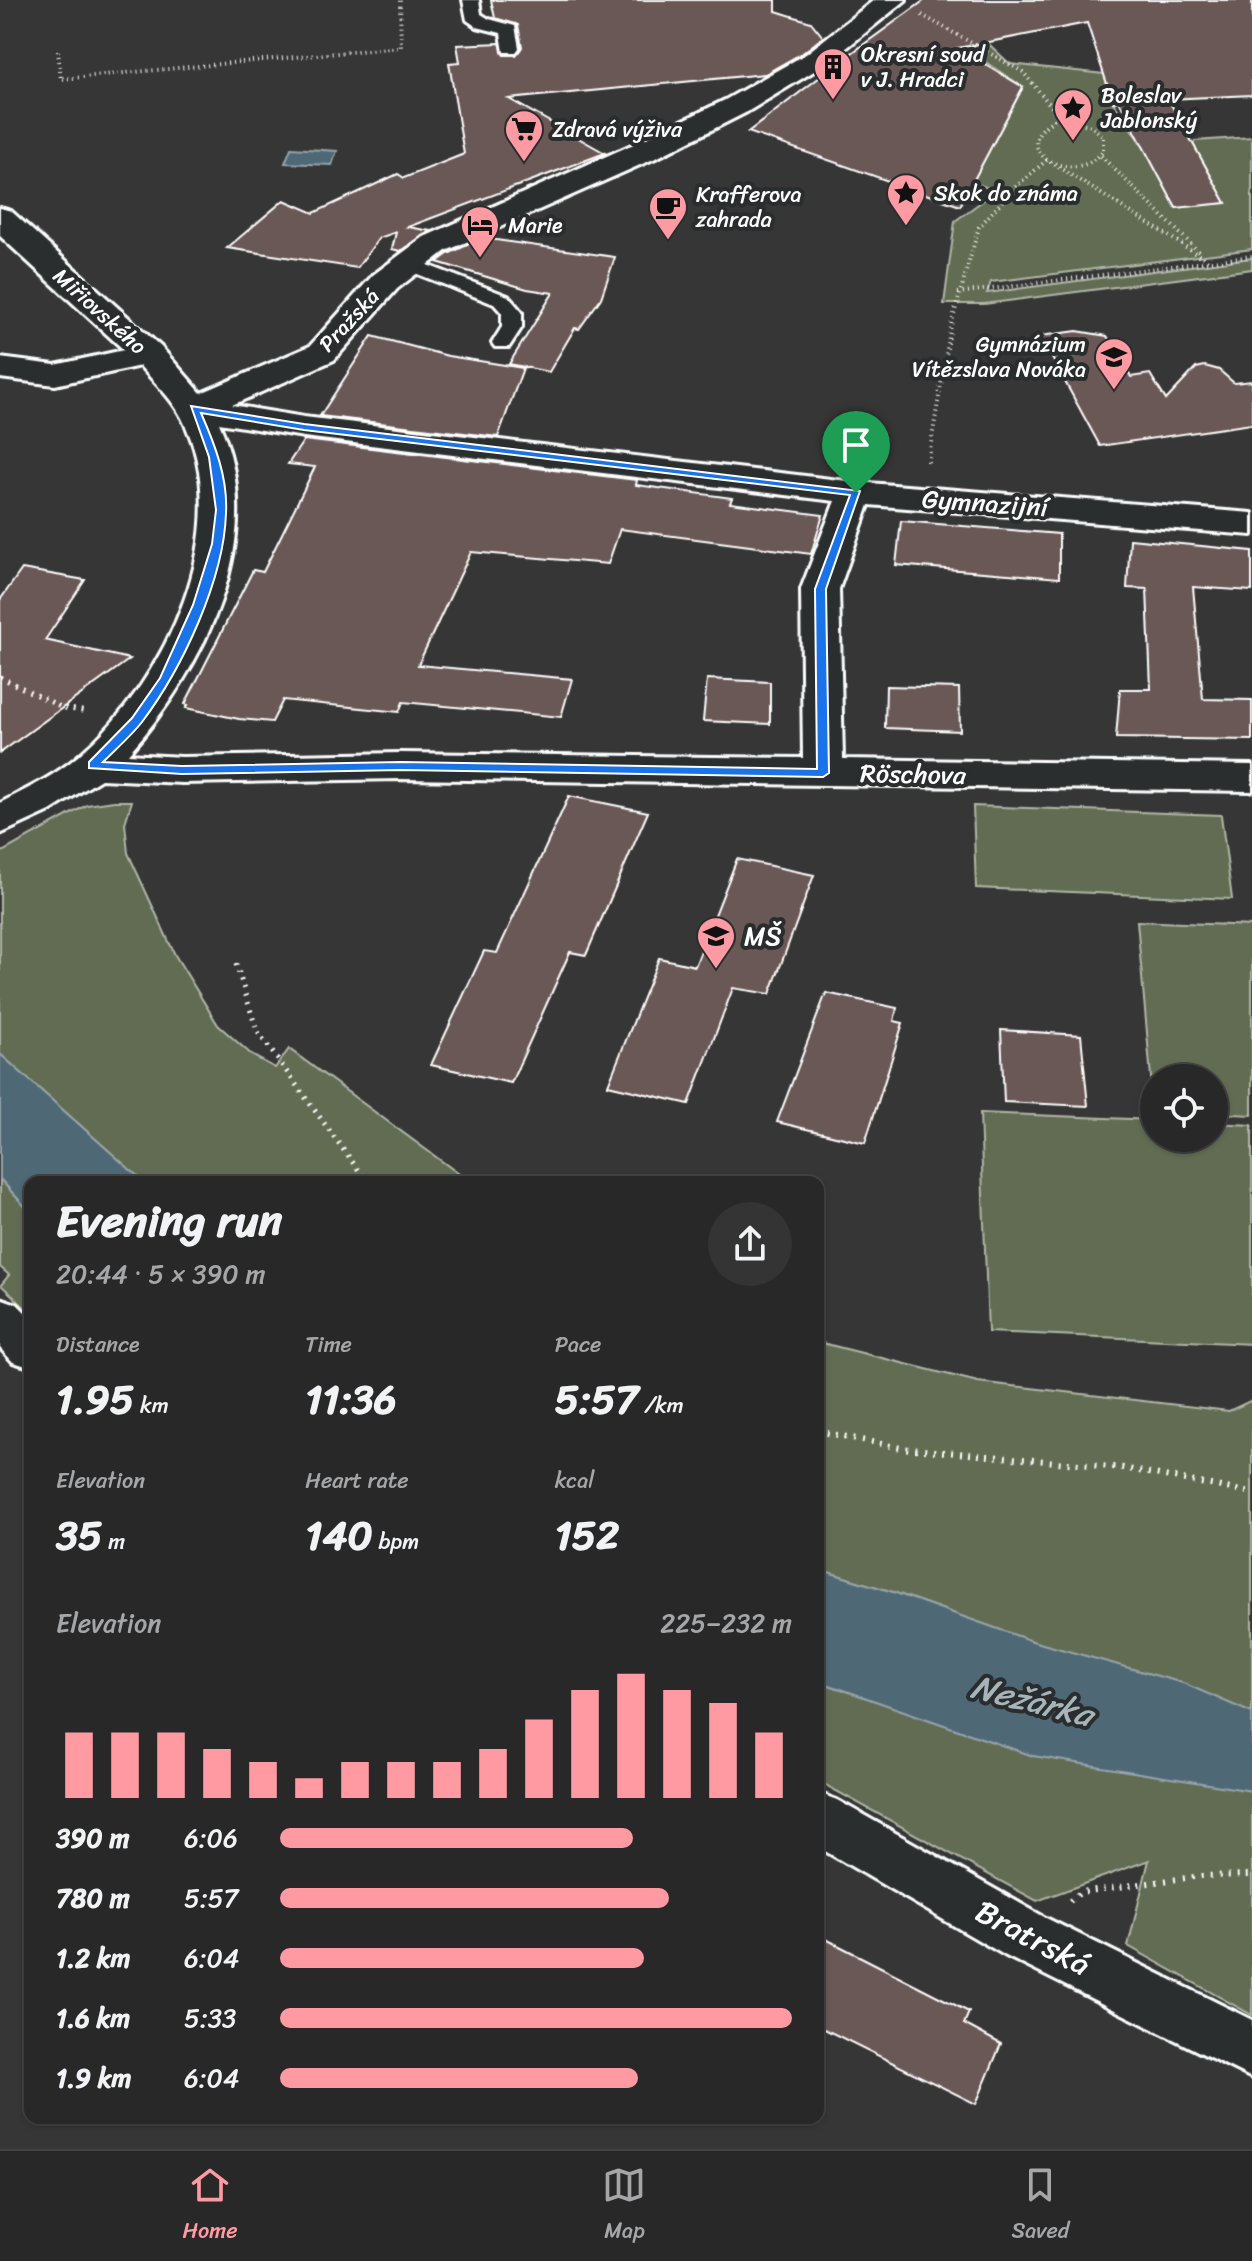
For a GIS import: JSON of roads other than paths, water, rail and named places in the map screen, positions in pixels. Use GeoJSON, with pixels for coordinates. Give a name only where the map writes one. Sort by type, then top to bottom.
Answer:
{"type":"FeatureCollection","features":[{"type":"Feature","properties":{"kind":"street","name":"Pražská"},"geometry":{"type":"LineString","coordinates":[[194,409],[322,353],[385,282],[435,244],[634,156],[724,112],[903,6]]}},
{"type":"Feature","properties":{"kind":"street","name":"Miřiovského"},"geometry":{"type":"LineString","coordinates":[[0,218],[149,354],[194,409]]}},
{"type":"Feature","properties":{"kind":"street"},"geometry":{"type":"LineString","coordinates":[[0,368],[55,375],[149,354]]}},
{"type":"Feature","properties":{"kind":"street"},"geometry":{"type":"LineString","coordinates":[[16,812],[93,765],[136,721],[165,679],[198,605],[218,544],[221,510],[215,457],[194,409]]}},
{"type":"Feature","properties":{"kind":"street","name":"Gymnazijní"},"geometry":{"type":"LineString","coordinates":[[194,409],[304,427],[856,493],[1252,524]]}},
{"type":"Feature","properties":{"kind":"street"},"geometry":{"type":"LineString","coordinates":[[823,773],[820,589],[856,493]]}},
{"type":"Feature","properties":{"kind":"street","name":"Röschova"},"geometry":{"type":"LineString","coordinates":[[93,765],[182,770],[401,766],[1252,778]]}},
{"type":"Feature","properties":{"kind":"street"},"geometry":{"type":"LineString","coordinates":[[0,1317],[24,1342]]}},
{"type":"Feature","properties":{"kind":"street","name":"Bratrská"},"geometry":{"type":"LineString","coordinates":[[824,1821],[1026,1937],[1252,2050]]}},
{"type":"Feature","properties":{"kind":"lane"},"geometry":{"type":"LineString","coordinates":[[471,0],[473,16],[483,23],[509,30],[510,48]]}},
{"type":"Feature","properties":{"kind":"lane"},"geometry":{"type":"LineString","coordinates":[[409,264],[501,300],[512,312],[512,327],[502,343]]}},
{"type":"Feature","properties":{"kind":"water"},"geometry":{"type":"Polygon","coordinates":[[[291,148],[337,151],[332,165],[285,163],[291,148]]]}},
{"type":"Feature","properties":{"kind":"water"},"geometry":{"type":"Polygon","coordinates":[[[0,1054],[137,1176],[24,1176],[24,1205],[0,1179],[0,1054]]]}},
{"type":"Feature","properties":{"kind":"water","name":"Nežárka"},"geometry":{"type":"Polygon","coordinates":[[[824,1571],[1032,1641],[1183,1683],[1252,1713],[1252,1791],[1033,1756],[824,1683],[824,1571]]]}},
{"type":"Feature","properties":{"kind":"place","name":"Okresní soud v J. Hradci"},"geometry":{"type":"Point","coordinates":[833,101]}},
{"type":"Feature","properties":{"kind":"place","name":"Boleslav Jablonský"},"geometry":{"type":"Point","coordinates":[1073,142]}},
{"type":"Feature","properties":{"kind":"place","name":"Zdravá výživa"},"geometry":{"type":"Point","coordinates":[524,163]}},
{"type":"Feature","properties":{"kind":"place","name":"Skok do známa"},"geometry":{"type":"Point","coordinates":[906,227]}},
{"type":"Feature","properties":{"kind":"place","name":"Krafferova zahrada"},"geometry":{"type":"Point","coordinates":[668,241]}},
{"type":"Feature","properties":{"kind":"place","name":"Marie"},"geometry":{"type":"Point","coordinates":[480,259]}},
{"type":"Feature","properties":{"kind":"place","name":"Gymnázium Vítězslava Nováka"},"geometry":{"type":"Point","coordinates":[1114,391]}},
{"type":"Feature","properties":{"kind":"place","name":"MŠ"},"geometry":{"type":"Point","coordinates":[716,970]}}]}
